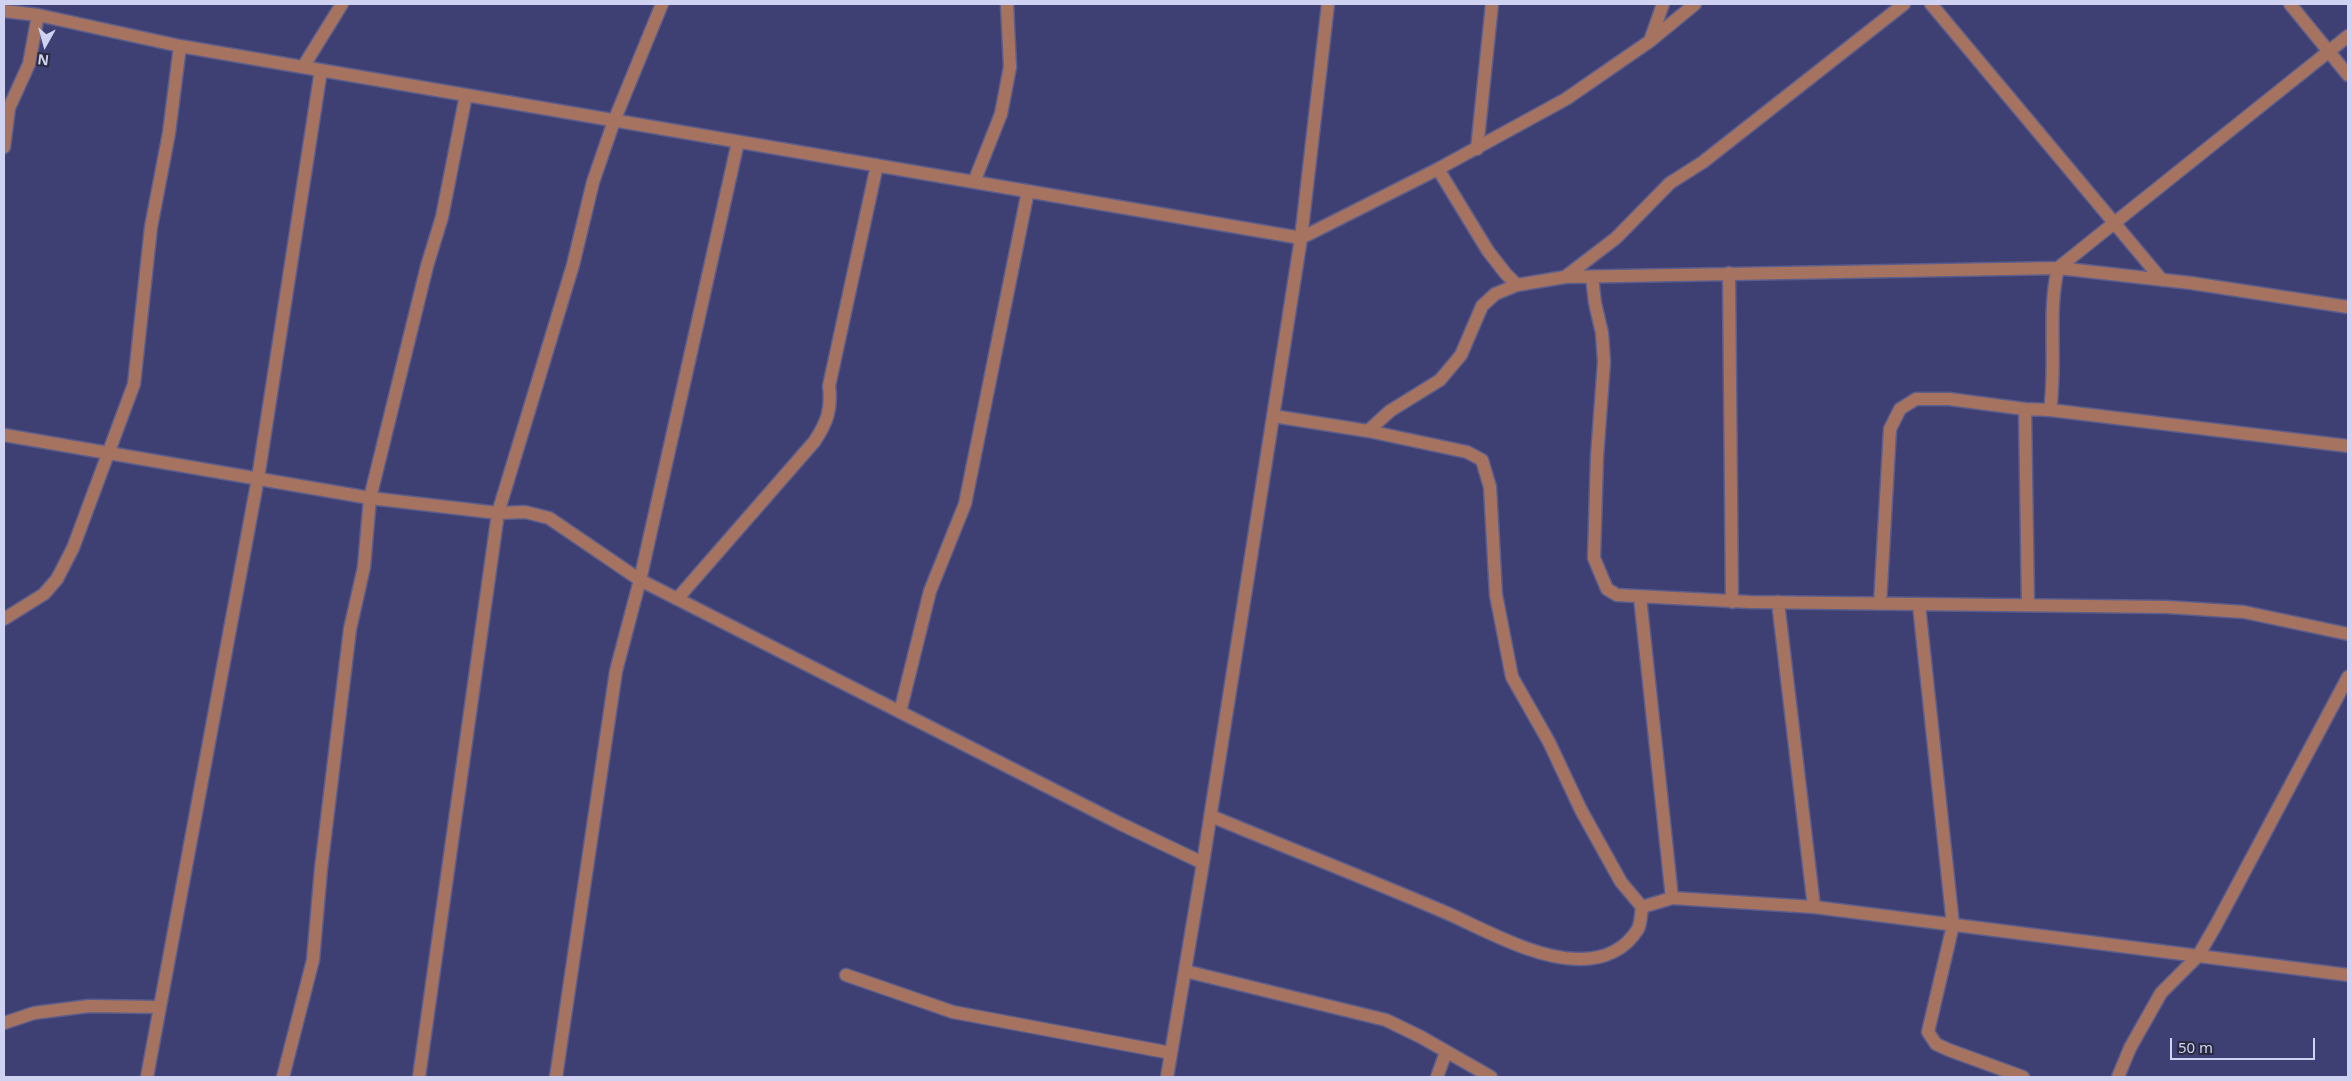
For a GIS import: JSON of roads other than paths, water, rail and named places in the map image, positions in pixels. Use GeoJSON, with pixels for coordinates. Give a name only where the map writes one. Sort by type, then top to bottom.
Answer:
{"type":"FeatureCollection","features":[{"type":"Feature","properties":{"kind":"street"},"geometry":{"type":"LineString","coordinates":[[303,67],[342,4]]}},
{"type":"Feature","properties":{"kind":"street"},"geometry":{"type":"LineString","coordinates":[[419,1077],[498,513],[572,265],[593,182],[614,120],[662,4]]}},
{"type":"Feature","properties":{"kind":"street"},"geometry":{"type":"LineString","coordinates":[[974,182],[1001,114],[1010,67],[1007,4]]}},
{"type":"Feature","properties":{"kind":"street"},"geometry":{"type":"LineString","coordinates":[[1167,1077],[1211,816],[1301,238],[1328,4]]}},
{"type":"Feature","properties":{"kind":"street"},"geometry":{"type":"LineString","coordinates":[[1476,149],[1492,4]]}},
{"type":"Feature","properties":{"kind":"street"},"geometry":{"type":"LineString","coordinates":[[1650,41],[1663,4]]}},
{"type":"Feature","properties":{"kind":"street"},"geometry":{"type":"LineString","coordinates":[[4,11],[38,15],[180,46],[1301,238],[1438,169],[1566,99],[1650,41],[1695,4]]}},
{"type":"Feature","properties":{"kind":"street"},"geometry":{"type":"LineString","coordinates":[[1564,277],[1616,238],[1670,184],[1703,162],[1904,4]]}},
{"type":"Feature","properties":{"kind":"street"},"geometry":{"type":"LineString","coordinates":[[1931,4],[2162,280]]}},
{"type":"Feature","properties":{"kind":"street"},"geometry":{"type":"LineString","coordinates":[[2290,4],[2348,76]]}},
{"type":"Feature","properties":{"kind":"street"},"geometry":{"type":"LineString","coordinates":[[4,147],[9,108],[29,64],[38,15]]}},
{"type":"Feature","properties":{"kind":"street"},"geometry":{"type":"LineString","coordinates":[[2050,410],[2054,387],[2054,285],[2058,268],[2348,36]]}},
{"type":"Feature","properties":{"kind":"street"},"geometry":{"type":"LineString","coordinates":[[4,619],[44,594],[57,579],[73,548],[134,384],[151,227],[169,133],[180,46]]}},
{"type":"Feature","properties":{"kind":"street"},"geometry":{"type":"LineString","coordinates":[[148,1077],[159,1007],[258,478],[322,70]]}},
{"type":"Feature","properties":{"kind":"street"},"geometry":{"type":"LineString","coordinates":[[283,1077],[313,960],[320,869],[346,658],[350,629],[364,567],[370,498],[427,266],[442,217],[466,95]]}},
{"type":"Feature","properties":{"kind":"street"},"geometry":{"type":"LineString","coordinates":[[556,1077],[616,671],[640,580],[738,142]]}},
{"type":"Feature","properties":{"kind":"street"},"geometry":{"type":"LineString","coordinates":[[677,599],[814,442],[826,423],[831,403],[829,386],[877,165]]}},
{"type":"Feature","properties":{"kind":"street"},"geometry":{"type":"LineString","coordinates":[[1438,169],[1488,251],[1517,285]]}},
{"type":"Feature","properties":{"kind":"street"},"geometry":{"type":"LineString","coordinates":[[900,712],[930,590],[965,504],[1028,191]]}},
{"type":"Feature","properties":{"kind":"street"},"geometry":{"type":"LineString","coordinates":[[1368,431],[1390,411],[1440,380],[1461,355],[1482,306],[1495,294],[1517,285],[1564,277],[2058,268],[2162,280],[2348,307]]}},
{"type":"Feature","properties":{"kind":"street"},"geometry":{"type":"LineString","coordinates":[[1730,273],[1732,602]]}},
{"type":"Feature","properties":{"kind":"street"},"geometry":{"type":"LineString","coordinates":[[1592,277],[1595,303],[1602,333],[1604,362],[1597,457],[1594,558],[1607,590],[1616,595],[1640,598],[1707,599],[1732,602],[2167,607],[2244,612],[2348,634]]}},
{"type":"Feature","properties":{"kind":"street"},"geometry":{"type":"LineString","coordinates":[[1880,604],[1890,429],[1900,409],[1916,399],[1949,399],[2348,446]]}},
{"type":"Feature","properties":{"kind":"street"},"geometry":{"type":"LineString","coordinates":[[2025,409],[2028,605]]}},
{"type":"Feature","properties":{"kind":"street"},"geometry":{"type":"LineString","coordinates":[[1273,416],[1368,431],[1467,452],[1482,460],[1490,487],[1496,595],[1512,677],[1621,882],[1642,907]]}},
{"type":"Feature","properties":{"kind":"street"},"geometry":{"type":"LineString","coordinates":[[4,435],[109,455],[258,478],[370,498],[498,513],[525,512],[549,518],[640,580],[1203,863]]}},
{"type":"Feature","properties":{"kind":"street"},"geometry":{"type":"LineString","coordinates":[[1640,598],[1672,898]]}},
{"type":"Feature","properties":{"kind":"street"},"geometry":{"type":"LineString","coordinates":[[1778,602],[1814,907]]}},
{"type":"Feature","properties":{"kind":"street"},"geometry":{"type":"LineString","coordinates":[[1919,605],[1952,925],[1928,1032],[1936,1044],[2023,1077]]}},
{"type":"Feature","properties":{"kind":"street"},"geometry":{"type":"LineString","coordinates":[[2118,1077],[2130,1048],[2161,993],[2198,956],[2348,677]]}},
{"type":"Feature","properties":{"kind":"street"},"geometry":{"type":"LineString","coordinates":[[1211,816],[1450,915],[1507,941],[1552,955],[1580,960],[1606,956],[1624,945],[1638,928],[1642,907]]}},
{"type":"Feature","properties":{"kind":"street"},"geometry":{"type":"LineString","coordinates":[[1642,907],[1672,898],[1814,907],[2280,968],[2311,969],[2348,975]]}},
{"type":"Feature","properties":{"kind":"street"},"geometry":{"type":"LineString","coordinates":[[1185,971],[1386,1020],[1491,1077]]}},
{"type":"Feature","properties":{"kind":"street"},"geometry":{"type":"LineString","coordinates":[[846,975],[953,1012],[1171,1053]]}},
{"type":"Feature","properties":{"kind":"street"},"geometry":{"type":"LineString","coordinates":[[4,1023],[34,1013],[89,1006],[159,1007]]}},
{"type":"Feature","properties":{"kind":"street"},"geometry":{"type":"LineString","coordinates":[[1437,1077],[1446,1052]]}}]}
